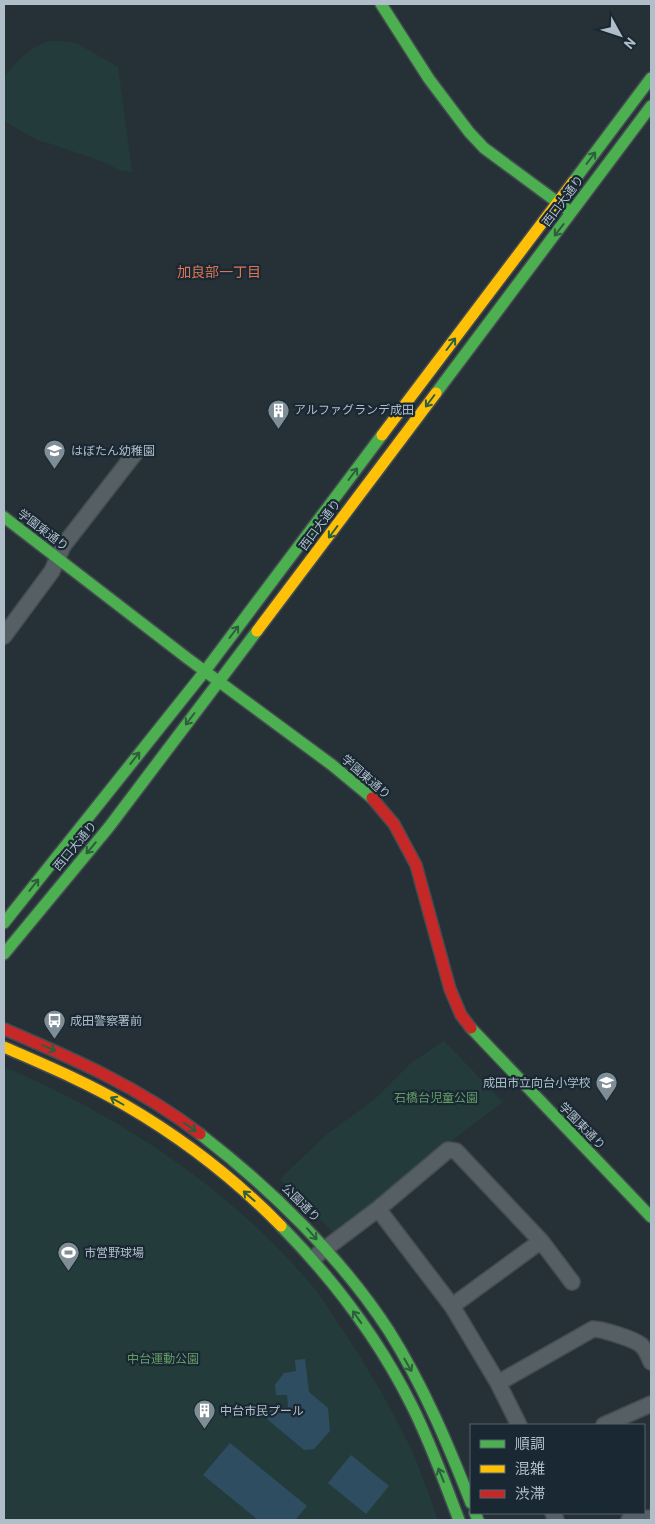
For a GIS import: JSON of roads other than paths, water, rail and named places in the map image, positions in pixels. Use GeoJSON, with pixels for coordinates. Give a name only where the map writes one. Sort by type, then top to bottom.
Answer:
{"type":"FeatureCollection","features":[{"type":"Feature","properties":{"kind":"street"},"geometry":{"type":"LineString","coordinates":[[381,4],[466,130],[484,148],[572,213]]}},
{"type":"Feature","properties":{"kind":"street","name":"西口大通り"},"geometry":{"type":"LineString","coordinates":[[4,924],[205,670],[651,78]]}},
{"type":"Feature","properties":{"kind":"street","name":"西口大通り"},"geometry":{"type":"LineString","coordinates":[[4,954],[109,826],[220,681],[651,106]]}},
{"type":"Feature","properties":{"kind":"street"},"geometry":{"type":"LineString","coordinates":[[4,636],[52,571],[63,546],[136,452]]}},
{"type":"Feature","properties":{"kind":"street","name":"学園東通り"},"geometry":{"type":"LineString","coordinates":[[4,517],[348,778],[369,795],[381,808],[394,824],[416,864],[450,989],[461,1015],[475,1034],[651,1218]]}},
{"type":"Feature","properties":{"kind":"street","name":"公園通り"},"geometry":{"type":"LineString","coordinates":[[4,1029],[94,1068],[155,1102],[240,1164],[303,1223],[374,1310],[401,1353],[434,1415],[470,1501]]}},
{"type":"Feature","properties":{"kind":"street"},"geometry":{"type":"LineString","coordinates":[[4,1046],[62,1072],[116,1100],[161,1127],[236,1185],[269,1214],[344,1298],[388,1363],[424,1432],[459,1520]]}},
{"type":"Feature","properties":{"kind":"street"},"geometry":{"type":"LineString","coordinates":[[312,1260],[448,1150],[456,1151],[541,1241],[572,1282]]}},
{"type":"Feature","properties":{"kind":"street"},"geometry":{"type":"LineString","coordinates":[[378,1208],[452,1306],[498,1383],[518,1424]]}},
{"type":"Feature","properties":{"kind":"street"},"geometry":{"type":"LineString","coordinates":[[452,1306],[541,1241]]}},
{"type":"Feature","properties":{"kind":"street"},"geometry":{"type":"LineString","coordinates":[[498,1383],[592,1329],[607,1331],[640,1344],[646,1350],[651,1362]]}},
{"type":"Feature","properties":{"kind":"street"},"geometry":{"type":"LineString","coordinates":[[606,1424],[651,1404]]}},
{"type":"Feature","properties":{"kind":"street"},"geometry":{"type":"LineString","coordinates":[[629,1520],[651,1518]]}},
{"type":"Feature","properties":{"kind":"water"},"geometry":{"type":"Polygon","coordinates":[[[305,1359],[309,1392],[328,1408],[330,1431],[314,1449],[304,1450],[261,1414],[266,1409],[288,1407],[287,1395],[276,1395],[275,1385],[284,1373],[296,1371],[295,1360],[305,1359]]]}},
{"type":"Feature","properties":{"kind":"water"},"geometry":{"type":"Polygon","coordinates":[[[230,1443],[307,1506],[295,1520],[258,1520],[203,1475],[230,1443]]]}},
{"type":"Feature","properties":{"kind":"water"},"geometry":{"type":"Polygon","coordinates":[[[351,1455],[389,1486],[366,1514],[328,1483],[351,1455]]]}},
{"type":"Feature","properties":{"kind":"place","name":"アルファグランデ成田"},"geometry":{"type":"Point","coordinates":[278,429]}},
{"type":"Feature","properties":{"kind":"place","name":"はぼたん幼稚園"},"geometry":{"type":"Point","coordinates":[55,470]}},
{"type":"Feature","properties":{"kind":"place","name":"成田警察署前"},"geometry":{"type":"Point","coordinates":[54,1040]}},
{"type":"Feature","properties":{"kind":"place","name":"成田市立向台小学校"},"geometry":{"type":"Point","coordinates":[607,1102]}},
{"type":"Feature","properties":{"kind":"place","name":"市営野球場"},"geometry":{"type":"Point","coordinates":[68,1272]}},
{"type":"Feature","properties":{"kind":"place","name":"中台市民プール"},"geometry":{"type":"Point","coordinates":[204,1430]}},
{"type":"Feature","properties":{"kind":"district","name":"加良部一丁目"},"geometry":{"type":"Point","coordinates":[219,272]}},
{"type":"Feature","properties":{"kind":"park label","name":"石橋台児童公園"},"geometry":{"type":"Point","coordinates":[436,1098]}},
{"type":"Feature","properties":{"kind":"park label","name":"中台運動公園"},"geometry":{"type":"Point","coordinates":[163,1359]}}]}
